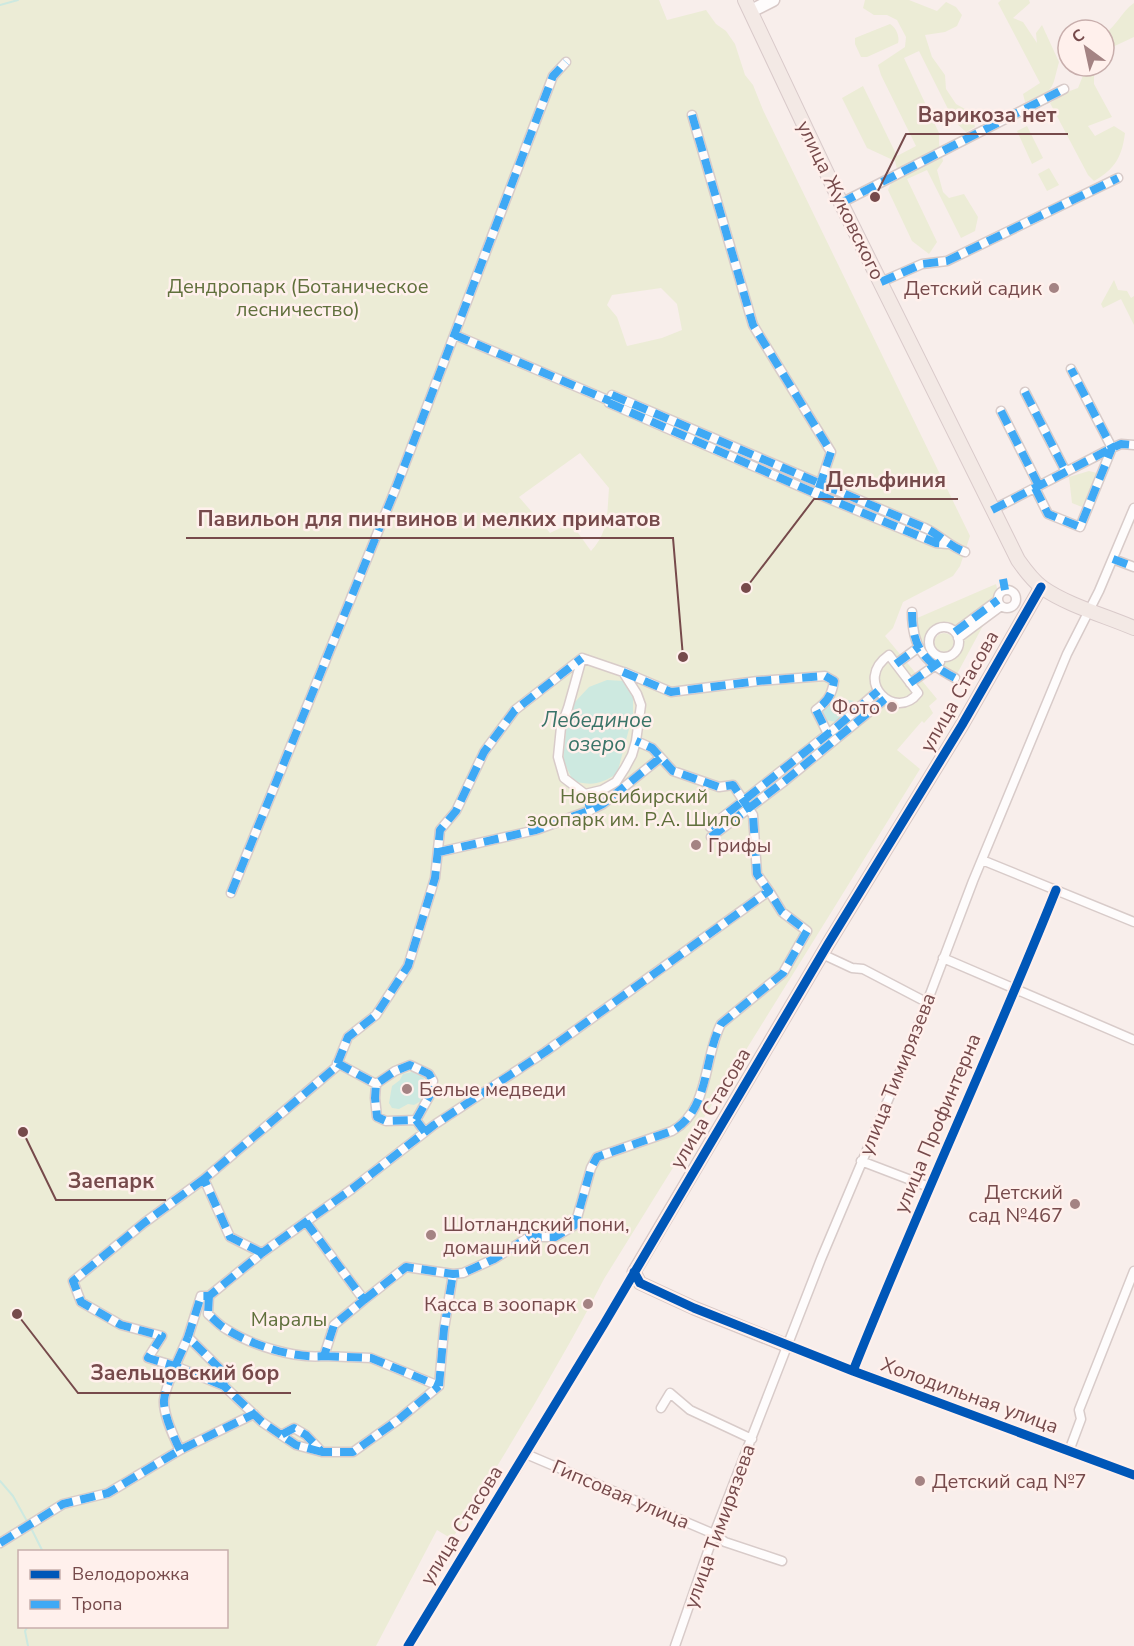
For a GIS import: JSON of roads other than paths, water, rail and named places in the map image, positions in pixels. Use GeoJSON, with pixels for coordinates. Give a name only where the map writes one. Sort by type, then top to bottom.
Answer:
{"type":"FeatureCollection","features":[{"type":"Feature","properties":{"kind":"main road","name":"улица Жуковского"},"geometry":{"type":"LineString","coordinates":[[748,5],[841,203],[992,510],[1025,570],[1041,587]]}},
{"type":"Feature","properties":{"kind":"main road"},"geometry":{"type":"LineString","coordinates":[[1041,587],[1134,628]]}},
{"type":"Feature","properties":{"kind":"street"},"geometry":{"type":"LineString","coordinates":[[748,5],[773,0]]}},
{"type":"Feature","properties":{"kind":"street"},"geometry":{"type":"LineString","coordinates":[[231,893],[397,485],[553,76],[567,62]]}},
{"type":"Feature","properties":{"kind":"street"},"geometry":{"type":"LineString","coordinates":[[841,203],[1064,89]]}},
{"type":"Feature","properties":{"kind":"street"},"geometry":{"type":"LineString","coordinates":[[692,115],[753,325],[831,452],[817,494]]}},
{"type":"Feature","properties":{"kind":"street"},"geometry":{"type":"LineString","coordinates":[[881,282],[922,264],[946,261],[1118,178]]}},
{"type":"Feature","properties":{"kind":"street"},"geometry":{"type":"LineString","coordinates":[[455,335],[925,528],[939,535],[947,544]]}},
{"type":"Feature","properties":{"kind":"street"},"geometry":{"type":"LineString","coordinates":[[1001,411],[1048,514],[1080,527],[1112,448],[1071,369]]}},
{"type":"Feature","properties":{"kind":"street"},"geometry":{"type":"LineString","coordinates":[[1026,392],[1066,472]]}},
{"type":"Feature","properties":{"kind":"street"},"geometry":{"type":"LineString","coordinates":[[610,400],[817,494],[936,543],[947,544],[964,552]]}},
{"type":"Feature","properties":{"kind":"street"},"geometry":{"type":"LineString","coordinates":[[992,510],[1112,448],[1121,444],[1134,445]]}},
{"type":"Feature","properties":{"kind":"street","name":"улица Тимирязева"},"geometry":{"type":"LineString","coordinates":[[675,1646],[714,1534],[861,1161],[907,1055],[982,860],[1067,654],[1090,610],[1134,508]]}},
{"type":"Feature","properties":{"kind":"street"},"geometry":{"type":"LineString","coordinates":[[1113,558],[1134,567]]}},
{"type":"Feature","properties":{"kind":"street"},"geometry":{"type":"LineString","coordinates":[[1004,579],[1005,590]]}},
{"type":"Feature","properties":{"kind":"street","name":"улица Стасова"},"geometry":{"type":"LineString","coordinates":[[408,1646],[526,1454],[822,954],[962,725],[1041,587]]}},
{"type":"Feature","properties":{"kind":"street"},"geometry":{"type":"LineString","coordinates":[[1005,590],[1014,592],[1020,602],[1010,608],[1000,603],[1000,593],[1005,590]]}},
{"type":"Feature","properties":{"kind":"street"},"geometry":{"type":"LineString","coordinates":[[956,634],[1000,603]]}},
{"type":"Feature","properties":{"kind":"street"},"geometry":{"type":"LineString","coordinates":[[912,612],[915,649]]}},
{"type":"Feature","properties":{"kind":"street"},"geometry":{"type":"LineString","coordinates":[[955,678],[934,667],[928,654],[930,637],[936,629],[946,627],[956,634]]}},
{"type":"Feature","properties":{"kind":"street"},"geometry":{"type":"LineString","coordinates":[[915,649],[928,654],[950,656],[957,649],[956,634]]}},
{"type":"Feature","properties":{"kind":"street"},"geometry":{"type":"LineString","coordinates":[[898,662],[915,649]]}},
{"type":"Feature","properties":{"kind":"street"},"geometry":{"type":"LineString","coordinates":[[889,655],[898,662],[913,681],[918,693],[912,699],[894,702],[885,699],[878,691],[875,673],[878,665],[889,655]]}},
{"type":"Feature","properties":{"kind":"street"},"geometry":{"type":"LineString","coordinates":[[582,658],[671,692],[758,681],[825,676],[834,681],[832,692],[825,703],[816,710],[828,734]]}},
{"type":"Feature","properties":{"kind":"street"},"geometry":{"type":"LineString","coordinates":[[582,658],[561,727],[558,757],[564,778],[585,794],[591,810]]}},
{"type":"Feature","properties":{"kind":"street"},"geometry":{"type":"LineString","coordinates":[[453,1274],[444,1329],[439,1386],[398,1420],[353,1452],[322,1452],[296,1445],[254,1414],[224,1386],[175,1366],[148,1358],[162,1336],[121,1325],[81,1302],[73,1281],[144,1223],[204,1179],[336,1067],[348,1037],[376,1015],[408,966],[435,878],[441,830],[456,811],[484,752],[515,710],[582,658]]}},
{"type":"Feature","properties":{"kind":"street"},"geometry":{"type":"LineString","coordinates":[[913,681],[934,667]]}},
{"type":"Feature","properties":{"kind":"street"},"geometry":{"type":"LineString","coordinates":[[585,794],[602,790],[616,782],[632,755],[641,705],[623,672]]}},
{"type":"Feature","properties":{"kind":"street"},"geometry":{"type":"LineString","coordinates":[[711,832],[878,691]]}},
{"type":"Feature","properties":{"kind":"street"},"geometry":{"type":"LineString","coordinates":[[746,804],[796,773],[885,699]]}},
{"type":"Feature","properties":{"kind":"street"},"geometry":{"type":"LineString","coordinates":[[324,1356],[334,1325],[406,1267],[453,1274],[471,1270],[494,1259],[529,1237],[555,1237],[575,1225],[591,1168],[597,1157],[683,1125],[700,1097],[721,1024],[783,973],[807,931],[782,912],[757,874],[753,815],[733,785],[718,787],[673,771],[652,748],[636,741]]}},
{"type":"Feature","properties":{"kind":"street"},"geometry":{"type":"LineString","coordinates":[[439,852],[536,830],[591,810],[603,804],[660,758]]}},
{"type":"Feature","properties":{"kind":"street"},"geometry":{"type":"LineString","coordinates":[[982,860],[1134,922]]}},
{"type":"Feature","properties":{"kind":"street","name":"улица Профинтерна"},"geometry":{"type":"LineString","coordinates":[[854,1371],[929,1187],[1056,890]]}},
{"type":"Feature","properties":{"kind":"street"},"geometry":{"type":"LineString","coordinates":[[180,1450],[171,1431],[164,1401],[201,1296],[209,1296],[262,1253],[425,1132],[553,1047],[769,891]]}},
{"type":"Feature","properties":{"kind":"street"},"geometry":{"type":"LineString","coordinates":[[822,954],[852,968],[863,969],[926,1002]]}},
{"type":"Feature","properties":{"kind":"street"},"geometry":{"type":"LineString","coordinates":[[944,958],[1134,1040]]}},
{"type":"Feature","properties":{"kind":"street"},"geometry":{"type":"LineString","coordinates":[[337,1063],[376,1084]]}},
{"type":"Feature","properties":{"kind":"street"},"geometry":{"type":"LineString","coordinates":[[376,1084],[395,1071],[410,1065],[429,1074],[433,1081],[430,1095],[416,1120]]}},
{"type":"Feature","properties":{"kind":"street"},"geometry":{"type":"LineString","coordinates":[[376,1084],[377,1117],[386,1121],[416,1120]]}},
{"type":"Feature","properties":{"kind":"street"},"geometry":{"type":"LineString","coordinates":[[416,1120],[425,1132]]}},
{"type":"Feature","properties":{"kind":"street"},"geometry":{"type":"LineString","coordinates":[[861,1161],[929,1187]]}},
{"type":"Feature","properties":{"kind":"street"},"geometry":{"type":"LineString","coordinates":[[204,1179],[230,1237],[262,1253]]}},
{"type":"Feature","properties":{"kind":"street"},"geometry":{"type":"LineString","coordinates":[[306,1222],[364,1300]]}},
{"type":"Feature","properties":{"kind":"street"},"geometry":{"type":"LineString","coordinates":[[1069,1451],[1081,1419],[1079,1410],[1134,1271]]}},
{"type":"Feature","properties":{"kind":"street","name":"Холодильная улица"},"geometry":{"type":"LineString","coordinates":[[634,1272],[640,1283],[694,1308],[788,1346],[1134,1475]]}},
{"type":"Feature","properties":{"kind":"street"},"geometry":{"type":"LineString","coordinates":[[209,1296],[208,1314],[225,1329],[250,1341],[277,1350],[316,1357],[371,1358],[439,1386]]}},
{"type":"Feature","properties":{"kind":"street"},"geometry":{"type":"LineString","coordinates":[[188,1337],[222,1371],[224,1386]]}},
{"type":"Feature","properties":{"kind":"street"},"geometry":{"type":"LineString","coordinates":[[661,1408],[670,1394],[690,1410],[752,1439]]}},
{"type":"Feature","properties":{"kind":"street"},"geometry":{"type":"LineString","coordinates":[[0,1543],[63,1504],[108,1493],[180,1450],[254,1414]]}},
{"type":"Feature","properties":{"kind":"street"},"geometry":{"type":"LineString","coordinates":[[281,1435],[294,1428],[306,1435],[322,1452]]}},
{"type":"Feature","properties":{"kind":"street","name":"Гипсовая улица"},"geometry":{"type":"LineString","coordinates":[[526,1454],[714,1534],[725,1542],[782,1562]]}},
{"type":"Feature","properties":{"kind":"water","name":"Лебединое озеро"},"geometry":{"type":"Polygon","coordinates":[[[607,680],[624,681],[633,697],[633,714],[617,774],[596,783],[573,781],[563,760],[567,723],[575,702],[589,687],[607,680]]]}},
{"type":"Feature","properties":{"kind":"water"},"geometry":{"type":"Polygon","coordinates":[[[849,700],[854,701],[836,722],[822,719],[821,709],[829,701],[842,706],[849,700]]]}},
{"type":"Feature","properties":{"kind":"water","name":"Белые медведи"},"geometry":{"type":"Polygon","coordinates":[[[412,1072],[423,1078],[426,1083],[421,1101],[399,1109],[392,1108],[389,1103],[392,1086],[400,1080],[403,1074],[412,1072]]]}},
{"type":"Feature","properties":{"kind":"waterway"},"geometry":{"type":"LineString","coordinates":[[0,5],[18,0]]}},
{"type":"Feature","properties":{"kind":"waterway"},"geometry":{"type":"LineString","coordinates":[[0,1481],[13,1496],[28,1523]]}},
{"type":"Feature","properties":{"kind":"waterway"},"geometry":{"type":"LineString","coordinates":[[31,1528],[42,1550]]}},
{"type":"Feature","properties":{"kind":"waterway"},"geometry":{"type":"LineString","coordinates":[[27,1628],[25,1631],[28,1646]]}},
{"type":"Feature","properties":{"kind":"place","name":"Варикоза нет"},"geometry":{"type":"Point","coordinates":[875,197]}},
{"type":"Feature","properties":{"kind":"place","name":"Детский садик"},"geometry":{"type":"Point","coordinates":[1054,288]}},
{"type":"Feature","properties":{"kind":"place","name":"Дельфиния"},"geometry":{"type":"Point","coordinates":[746,588]}},
{"type":"Feature","properties":{"kind":"place","name":"Павильон для пингвинов и мелких приматов"},"geometry":{"type":"Point","coordinates":[683,657]}},
{"type":"Feature","properties":{"kind":"place","name":"Фото"},"geometry":{"type":"Point","coordinates":[892,707]}},
{"type":"Feature","properties":{"kind":"place","name":"Грифы"},"geometry":{"type":"Point","coordinates":[696,845]}},
{"type":"Feature","properties":{"kind":"place","name":"Белые медведи"},"geometry":{"type":"Point","coordinates":[407,1089]}},
{"type":"Feature","properties":{"kind":"place","name":"Заепарк"},"geometry":{"type":"Point","coordinates":[23,1132]}},
{"type":"Feature","properties":{"kind":"place","name":"Детский сад №467"},"geometry":{"type":"Point","coordinates":[1075,1204]}},
{"type":"Feature","properties":{"kind":"place","name":"Шотландский пони, домашний осел"},"geometry":{"type":"Point","coordinates":[431,1235]}},
{"type":"Feature","properties":{"kind":"place","name":"Касса в зоопарк"},"geometry":{"type":"Point","coordinates":[588,1304]}},
{"type":"Feature","properties":{"kind":"place","name":"Заельцовский бор"},"geometry":{"type":"Point","coordinates":[17,1314]}},
{"type":"Feature","properties":{"kind":"place","name":"Детский сад №7"},"geometry":{"type":"Point","coordinates":[920,1481]}},
{"type":"Feature","properties":{"kind":"park label","name":"Дендропарк (Ботаническое лесничество)"},"geometry":{"type":"Point","coordinates":[298,298]}},
{"type":"Feature","properties":{"kind":"park label","name":"Новосибирский зоопарк им. Р.А. Шило"},"geometry":{"type":"Point","coordinates":[634,808]}},
{"type":"Feature","properties":{"kind":"park label","name":"Маралы"},"geometry":{"type":"Point","coordinates":[289,1319]}}]}
